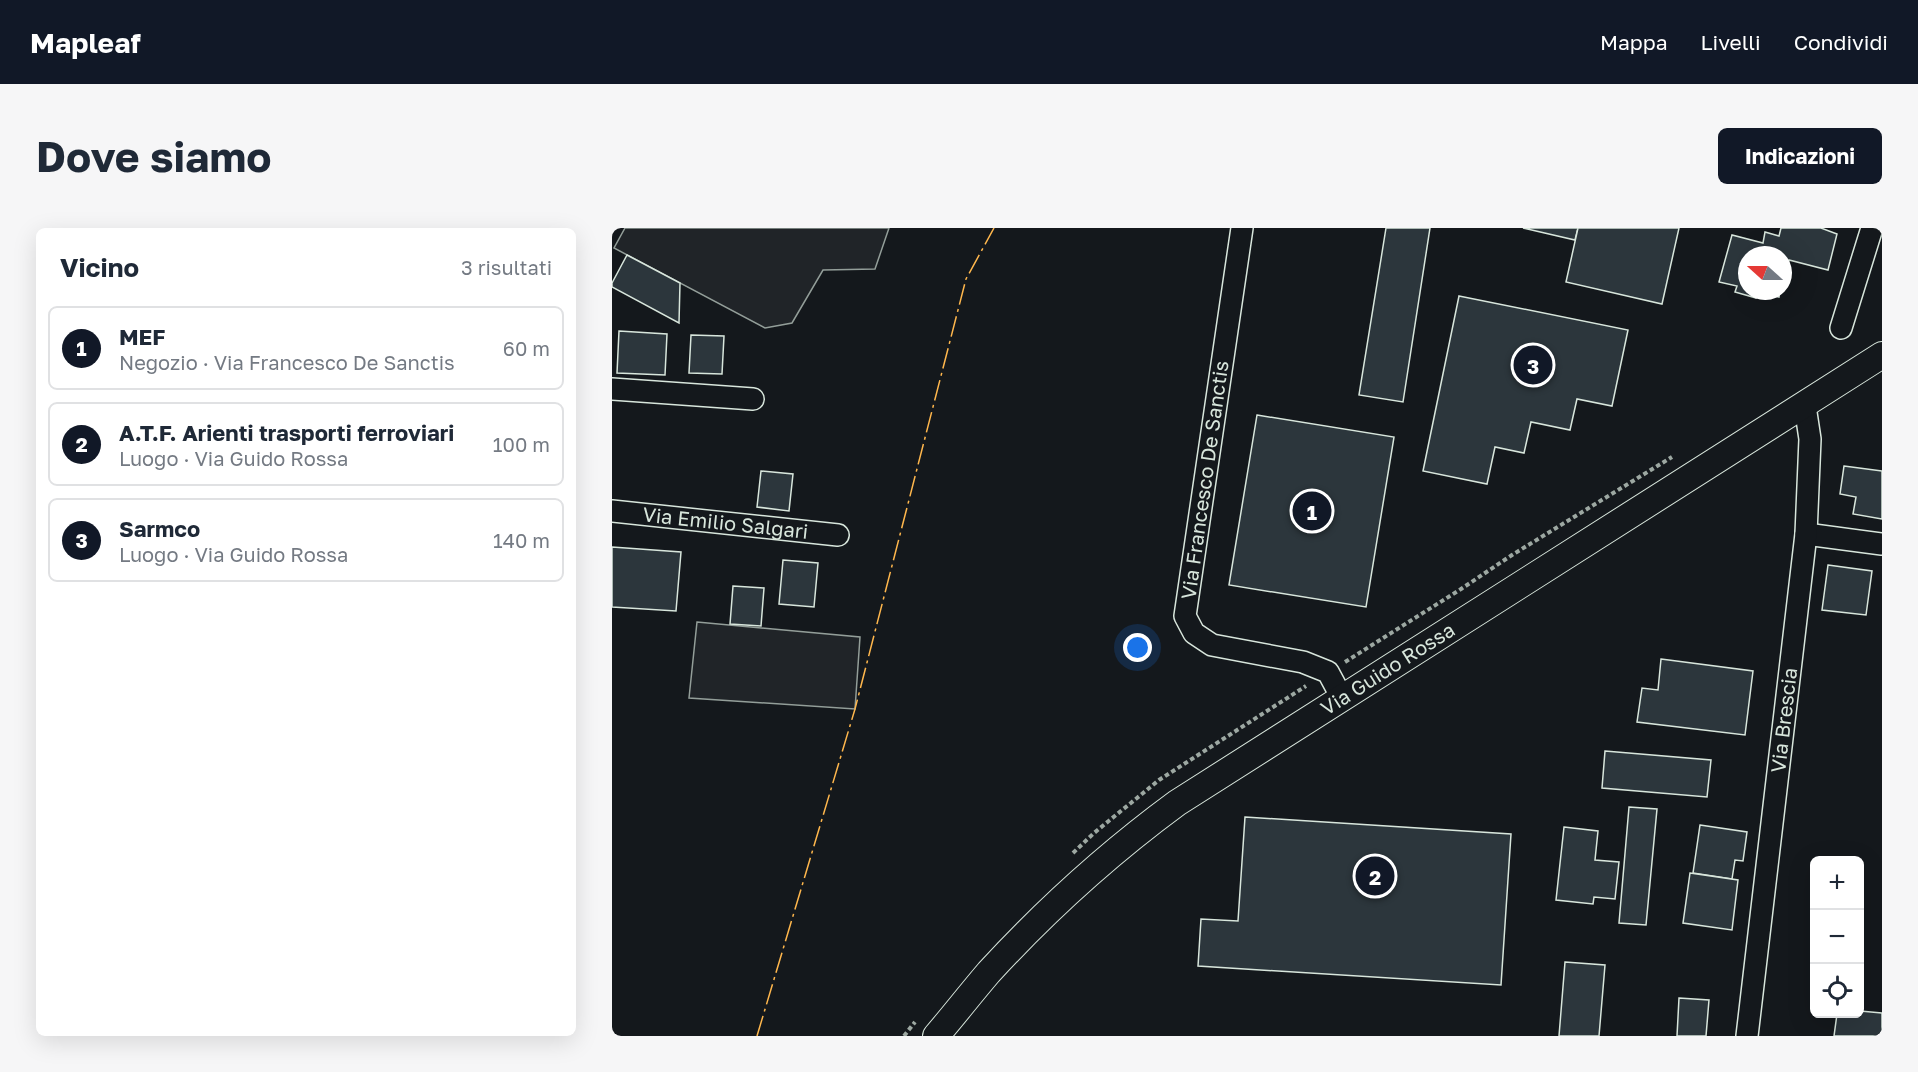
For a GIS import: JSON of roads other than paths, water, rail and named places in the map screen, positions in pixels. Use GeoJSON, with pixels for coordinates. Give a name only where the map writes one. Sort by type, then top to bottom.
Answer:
{"type":"FeatureCollection","features":[{"type":"Feature","properties":{"kind":"street","name":"Via Francesco De Sanctis"},"geometry":{"type":"LineString","coordinates":[[1242,228],[1185,616],[1194,633],[1212,645],[1303,662],[1328,672],[1342,698]]}},
{"type":"Feature","properties":{"kind":"street"},"geometry":{"type":"LineString","coordinates":[[1841,328],[1872,228]]}},
{"type":"Feature","properties":{"kind":"street","name":"Via Guido Rossa"},"geometry":{"type":"LineString","coordinates":[[936,1036],[989,972],[1096,867],[1177,803],[1882,355]]}},
{"type":"Feature","properties":{"kind":"street"},"geometry":{"type":"LineString","coordinates":[[612,389],[753,399]]}},
{"type":"Feature","properties":{"kind":"street","name":"Via Brescia"},"geometry":{"type":"LineString","coordinates":[[1747,1036],[1806,534],[1810,439],[1804,405]]}},
{"type":"Feature","properties":{"kind":"street","name":"Via Emilio Salgari"},"geometry":{"type":"LineString","coordinates":[[612,511],[837,534]]}},
{"type":"Feature","properties":{"kind":"street"},"geometry":{"type":"LineString","coordinates":[[1806,534],[1882,544]]}},
{"type":"Feature","properties":{"kind":"place","name":"Sarmco"},"geometry":{"type":"Point","coordinates":[1533,365]}},
{"type":"Feature","properties":{"kind":"place","name":"MEF"},"geometry":{"type":"Point","coordinates":[1312,511]}},
{"type":"Feature","properties":{"kind":"place","name":"A.T.F. Arienti trasporti ferroviari"},"geometry":{"type":"Point","coordinates":[1375,876]}}]}
